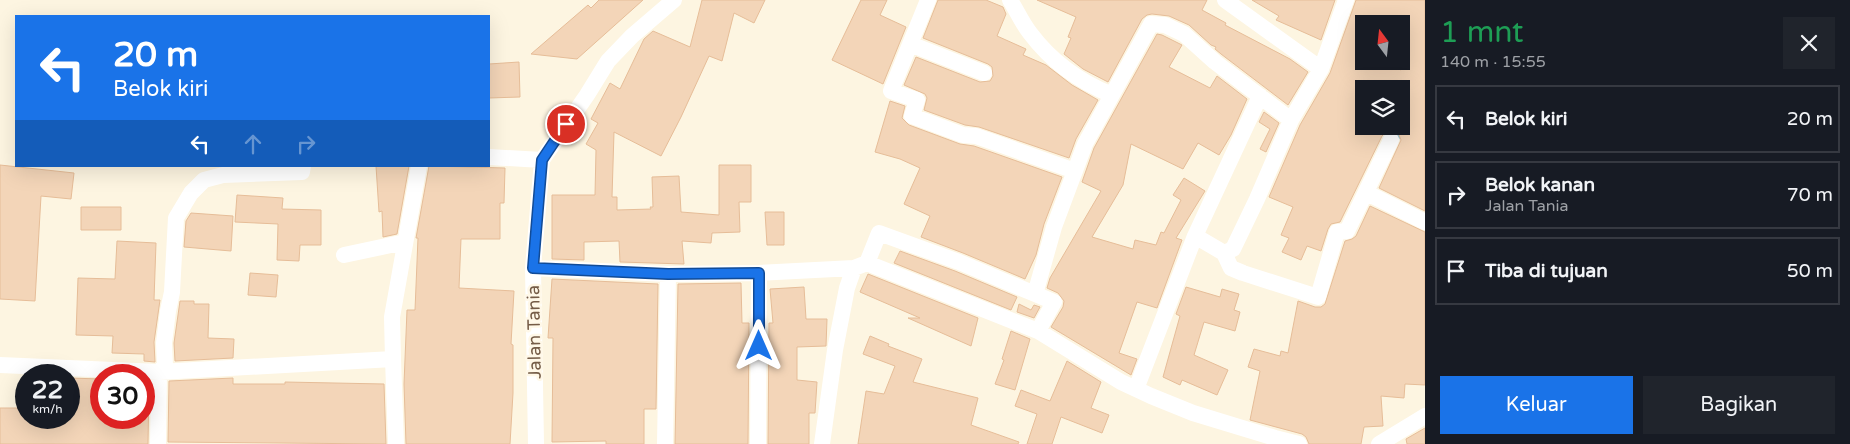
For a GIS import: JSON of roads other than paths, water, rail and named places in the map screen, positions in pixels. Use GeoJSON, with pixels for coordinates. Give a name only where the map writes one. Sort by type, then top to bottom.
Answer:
{"type":"FeatureCollection","features":[{"type":"Feature","properties":{"kind":"street"},"geometry":{"type":"LineString","coordinates":[[490,156],[542,160],[587,96],[608,61],[674,0]]}},
{"type":"Feature","properties":{"kind":"street"},"geometry":{"type":"LineString","coordinates":[[928,0],[891,91],[917,100],[912,116],[963,135],[976,136],[1075,171]]}},
{"type":"Feature","properties":{"kind":"street"},"geometry":{"type":"LineString","coordinates":[[1010,0],[1029,33],[1059,64],[1090,86],[1112,95]]}},
{"type":"Feature","properties":{"kind":"street"},"geometry":{"type":"LineString","coordinates":[[1225,0],[1321,70]]}},
{"type":"Feature","properties":{"kind":"street"},"geometry":{"type":"LineString","coordinates":[[1224,253],[1233,249],[1240,237],[1291,120],[1321,70],[1346,0]]}},
{"type":"Feature","properties":{"kind":"street"},"geometry":{"type":"LineString","coordinates":[[1035,294],[1054,227],[1085,144],[1150,24],[1166,25],[1184,34],[1216,62],[1291,120]]}},
{"type":"Feature","properties":{"kind":"street"},"geometry":{"type":"LineString","coordinates":[[910,44],[984,73]]}},
{"type":"Feature","properties":{"kind":"street"},"geometry":{"type":"LineString","coordinates":[[1136,389],[1195,236],[1260,96]]}},
{"type":"Feature","properties":{"kind":"street"},"geometry":{"type":"LineString","coordinates":[[1195,236],[1224,253],[1231,268],[1318,297],[1337,232],[1347,231],[1391,140]]}},
{"type":"Feature","properties":{"kind":"street","name":"Jalan Tania"},"geometry":{"type":"LineString","coordinates":[[536,444],[533,268],[542,160]]}},
{"type":"Feature","properties":{"kind":"street"},"geometry":{"type":"LineString","coordinates":[[158,444],[159,372],[165,366],[164,343],[172,292],[176,218],[191,193],[204,180],[223,175],[302,172],[303,167]]}},
{"type":"Feature","properties":{"kind":"street"},"geometry":{"type":"LineString","coordinates":[[396,444],[392,317],[419,167]]}},
{"type":"Feature","properties":{"kind":"street"},"geometry":{"type":"LineString","coordinates":[[1367,192],[1425,222]]}},
{"type":"Feature","properties":{"kind":"street"},"geometry":{"type":"LineString","coordinates":[[822,444],[835,350],[847,288],[879,233],[959,262],[1054,302],[1038,331]]}},
{"type":"Feature","properties":{"kind":"street"},"geometry":{"type":"LineString","coordinates":[[344,255],[405,242]]}},
{"type":"Feature","properties":{"kind":"street"},"geometry":{"type":"LineString","coordinates":[[533,268],[668,274],[759,273],[860,266],[1038,331],[1121,382],[1193,413],[1269,440],[1300,444]]}},
{"type":"Feature","properties":{"kind":"street"},"geometry":{"type":"LineString","coordinates":[[758,444],[759,273]]}},
{"type":"Feature","properties":{"kind":"street"},"geometry":{"type":"LineString","coordinates":[[664,444],[668,274]]}},
{"type":"Feature","properties":{"kind":"street"},"geometry":{"type":"LineString","coordinates":[[0,365],[159,372],[393,359]]}},
{"type":"Feature","properties":{"kind":"street"},"geometry":{"type":"LineString","coordinates":[[1379,444],[1425,416]]}},
{"type":"Feature","properties":{"kind":"waterway"},"geometry":{"type":"LineString","coordinates":[[1398,135],[1406,138]]}}]}
